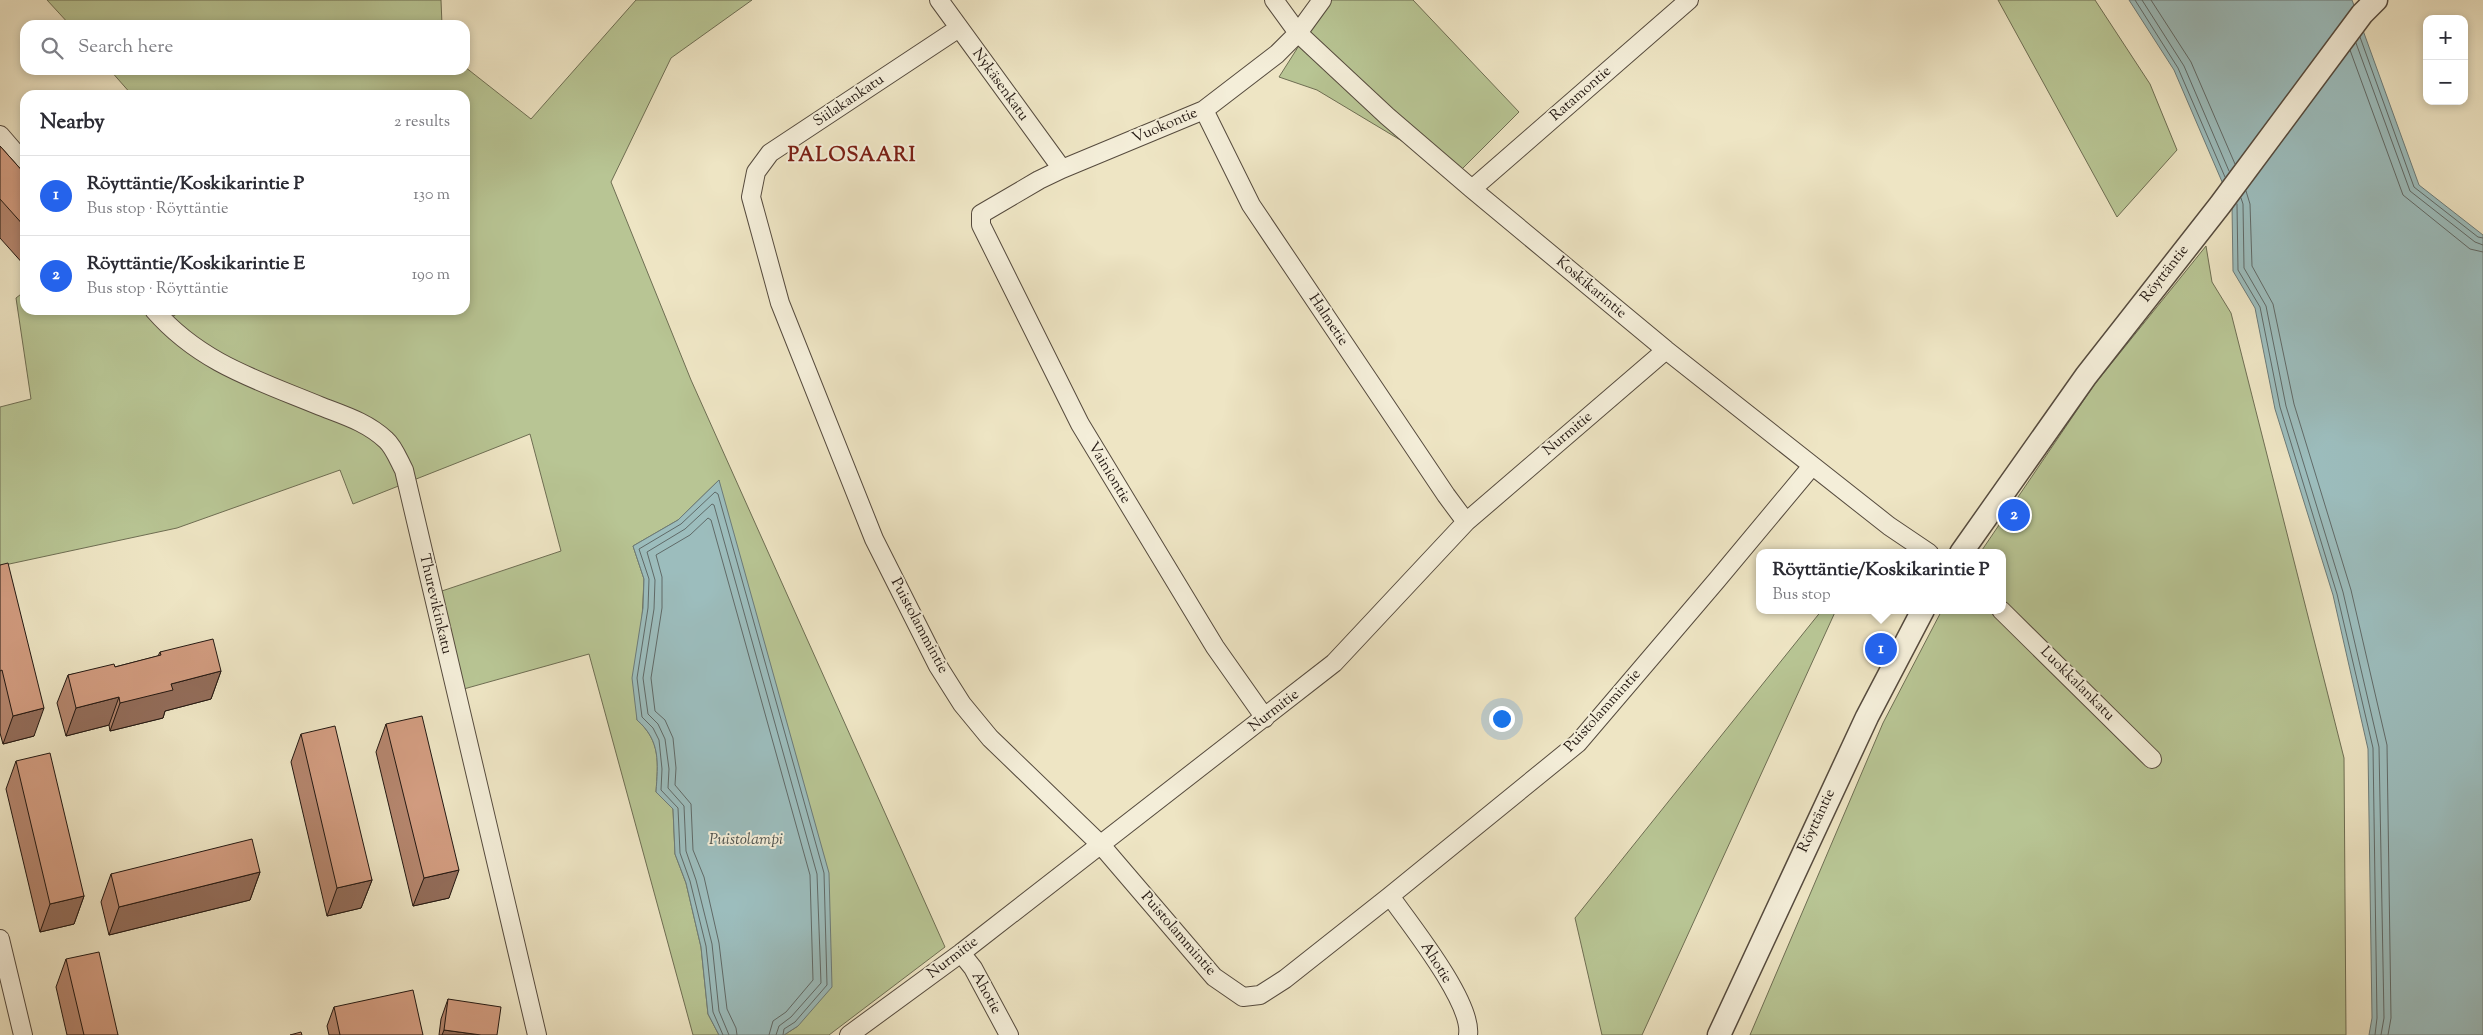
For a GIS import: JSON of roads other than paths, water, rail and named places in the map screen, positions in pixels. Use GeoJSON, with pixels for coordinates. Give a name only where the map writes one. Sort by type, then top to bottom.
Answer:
{"type":"FeatureCollection","features":[{"type":"Feature","properties":{"kind":"street","name":"Nykäsenkatu"},"geometry":{"type":"LineString","coordinates":[[939,0],[1062,169]]}},
{"type":"Feature","properties":{"kind":"street","name":"Koskikarintie"},"geometry":{"type":"LineString","coordinates":[[1274,0],[1298,33],[1387,116],[1472,188],[1666,350],[1889,526],[1923,549]]}},
{"type":"Feature","properties":{"kind":"street","name":"Vuokontie"},"geometry":{"type":"LineString","coordinates":[[981,214],[1038,180],[1204,110],[1277,54],[1298,33],[1322,0]]}},
{"type":"Feature","properties":{"kind":"street","name":"Ratamontie"},"geometry":{"type":"LineString","coordinates":[[1472,188],[1690,0]]}},
{"type":"Feature","properties":{"kind":"street","name":"Röyttäntie"},"geometry":{"type":"LineString","coordinates":[[1964,549],[2086,376],[2220,204],[2369,7]]}},
{"type":"Feature","properties":{"kind":"street","name":"Siilakankatu"},"geometry":{"type":"LineString","coordinates":[[780,303],[751,197],[756,172],[770,153],[959,28]]}},
{"type":"Feature","properties":{"kind":"street","name":"Halmetie"},"geometry":{"type":"LineString","coordinates":[[1204,110],[1251,205],[1466,522]]}},
{"type":"Feature","properties":{"kind":"street"},"geometry":{"type":"LineString","coordinates":[[0,135],[20,158]]}},
{"type":"Feature","properties":{"kind":"street","name":"Vainiontie"},"geometry":{"type":"LineString","coordinates":[[981,214],[981,226],[1080,424],[1215,647],[1265,718]]}},
{"type":"Feature","properties":{"kind":"street","name":"Puistolammintie"},"geometry":{"type":"LineString","coordinates":[[780,303],[874,538],[938,666],[962,704],[990,738],[1101,845],[1214,977],[1244,997],[1260,995],[1285,979],[1578,743],[1718,580],[1812,466]]}},
{"type":"Feature","properties":{"kind":"street","name":"Thurevikinkatu"},"geometry":{"type":"LineString","coordinates":[[159,315],[175,332],[222,366],[364,423],[388,442],[404,470],[537,1035]]}},
{"type":"Feature","properties":{"kind":"street","name":"Nurmitie"},"geometry":{"type":"LineString","coordinates":[[849,1035],[961,953],[1334,663],[1466,522],[1666,350]]}},
{"type":"Feature","properties":{"kind":"street","name":"Röyttäntie"},"geometry":{"type":"LineString","coordinates":[[1719,1035],[1866,717],[1921,614]]}},
{"type":"Feature","properties":{"kind":"street","name":"Luokkalankatu"},"geometry":{"type":"LineString","coordinates":[[2005,614],[2152,759]]}},
{"type":"Feature","properties":{"kind":"street","name":"Ahotie"},"geometry":{"type":"LineString","coordinates":[[1390,896],[1432,954],[1456,997],[1469,1026],[1468,1035]]}},
{"type":"Feature","properties":{"kind":"street"},"geometry":{"type":"LineString","coordinates":[[0,939],[23,1035]]}},
{"type":"Feature","properties":{"kind":"street","name":"Ahotie"},"geometry":{"type":"LineString","coordinates":[[961,953],[973,968],[1009,1035]]}},
{"type":"Feature","properties":{"kind":"water"},"geometry":{"type":"Polygon","coordinates":[[[2129,0],[2352,0],[2419,185],[2483,235],[2483,1035],[2369,1035],[2372,1018],[2368,749],[2333,595],[2275,409],[2255,308],[2233,271],[2232,205],[2174,70],[2129,0]]]}},
{"type":"Feature","properties":{"kind":"water","name":"Puistolampi"},"geometry":{"type":"Polygon","coordinates":[[[719,480],[829,873],[832,987],[798,1026],[784,1035],[719,1035],[708,1014],[701,947],[686,883],[675,854],[673,809],[656,792],[656,753],[650,736],[637,720],[632,678],[643,608],[644,579],[633,546],[678,520],[719,480]]]}},
{"type":"Feature","properties":{"kind":"place","name":"Röyttäntie/Koskikarintie E"},"geometry":{"type":"Point","coordinates":[2014,515]}},
{"type":"Feature","properties":{"kind":"place","name":"Röyttäntie/Koskikarintie P"},"geometry":{"type":"Point","coordinates":[1881,649]}},
{"type":"Feature","properties":{"kind":"district","name":"PALOSAARI"},"geometry":{"type":"Point","coordinates":[852,156]}}]}
